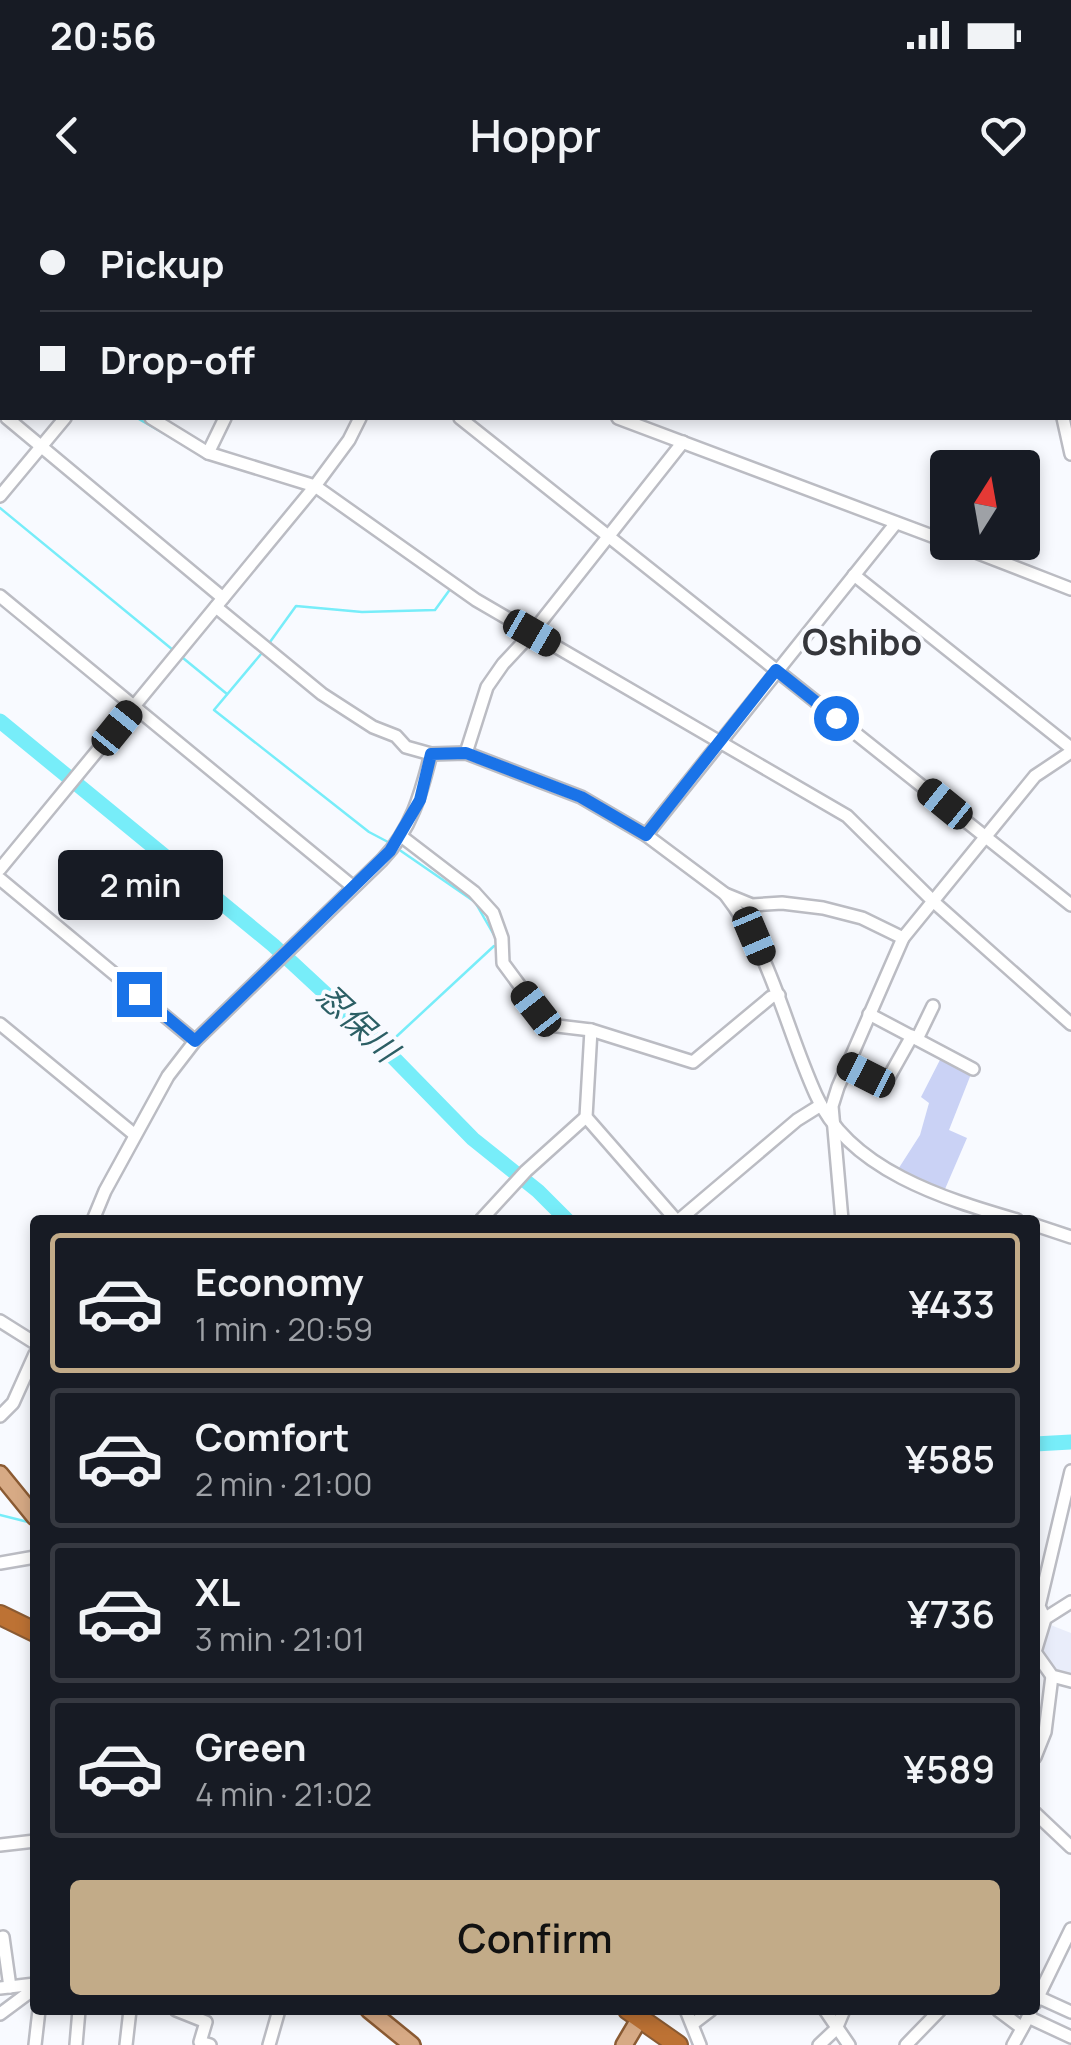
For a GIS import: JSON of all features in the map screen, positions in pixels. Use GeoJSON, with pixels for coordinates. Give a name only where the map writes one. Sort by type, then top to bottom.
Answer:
{"type":"FeatureCollection","features":[{"type":"Feature","properties":{"kind":"highway"},"geometry":{"type":"LineString","coordinates":[[0,1615],[30,1630]]}},
{"type":"Feature","properties":{"kind":"highway"},"geometry":{"type":"LineString","coordinates":[[640,2015],[678,2045]]}},
{"type":"Feature","properties":{"kind":"main road"},"geometry":{"type":"LineString","coordinates":[[0,1474],[30,1509]]}},
{"type":"Feature","properties":{"kind":"main road"},"geometry":{"type":"LineString","coordinates":[[375,2015],[412,2045]]}},
{"type":"Feature","properties":{"kind":"main road"},"geometry":{"type":"LineString","coordinates":[[624,2045],[637,2015]]}},
{"type":"Feature","properties":{"kind":"street"},"geometry":{"type":"LineString","coordinates":[[10,420],[322,694],[373,727],[396,736],[406,747],[431,754],[466,753],[581,797],[646,835],[725,894],[752,905],[782,903],[822,908],[862,918],[903,938]]}},
{"type":"Feature","properties":{"kind":"street"},"geometry":{"type":"LineString","coordinates":[[0,496],[64,420]]}},
{"type":"Feature","properties":{"kind":"street"},"geometry":{"type":"LineString","coordinates":[[153,420],[208,453],[315,486],[476,600],[847,816],[933,900],[1071,1024]]}},
{"type":"Feature","properties":{"kind":"street"},"geometry":{"type":"LineString","coordinates":[[208,453],[224,420]]}},
{"type":"Feature","properties":{"kind":"street"},"geometry":{"type":"LineString","coordinates":[[0,869],[315,486],[359,420]]}},
{"type":"Feature","properties":{"kind":"street"},"geometry":{"type":"LineString","coordinates":[[463,420],[1071,905]]}},
{"type":"Feature","properties":{"kind":"street"},"geometry":{"type":"LineString","coordinates":[[623,420],[930,535]]}},
{"type":"Feature","properties":{"kind":"street"},"geometry":{"type":"LineString","coordinates":[[1062,420],[1071,454]]}},
{"type":"Feature","properties":{"kind":"street"},"geometry":{"type":"LineString","coordinates":[[466,753],[487,687],[503,664],[532,633],[683,442]]}},
{"type":"Feature","properties":{"kind":"street"},"geometry":{"type":"LineString","coordinates":[[646,835],[896,523]]}},
{"type":"Feature","properties":{"kind":"street"},"geometry":{"type":"LineString","coordinates":[[997,560],[1071,588]]}},
{"type":"Feature","properties":{"kind":"street"},"geometry":{"type":"LineString","coordinates":[[842,1215],[833,1122],[835,1094],[903,938],[1035,776],[1071,750],[854,575]]}},
{"type":"Feature","properties":{"kind":"street"},"geometry":{"type":"LineString","coordinates":[[0,596],[352,886]]}},
{"type":"Feature","properties":{"kind":"street"},"geometry":{"type":"LineString","coordinates":[[95,1215],[168,1076],[195,1041],[401,836],[420,800],[431,754]]}},
{"type":"Feature","properties":{"kind":"street"},"geometry":{"type":"LineString","coordinates":[[401,836],[474,892],[493,914],[502,938],[503,963],[548,1025],[591,1030],[693,1062],[778,995]]}},
{"type":"Feature","properties":{"kind":"street"},"geometry":{"type":"LineString","coordinates":[[0,878],[195,1041]]}},
{"type":"Feature","properties":{"kind":"street"},"geometry":{"type":"LineString","coordinates":[[725,894],[754,936],[820,1104],[833,1122],[861,1150],[901,1178],[1001,1215]]}},
{"type":"Feature","properties":{"kind":"street"},"geometry":{"type":"LineString","coordinates":[[847,1066],[885,1084],[932,1006]]}},
{"type":"Feature","properties":{"kind":"street"},"geometry":{"type":"LineString","coordinates":[[870,1014],[973,1070]]}},
{"type":"Feature","properties":{"kind":"street"},"geometry":{"type":"LineString","coordinates":[[0,1024],[136,1134]]}},
{"type":"Feature","properties":{"kind":"street"},"geometry":{"type":"LineString","coordinates":[[486,1215],[526,1171],[586,1117],[591,1030]]}},
{"type":"Feature","properties":{"kind":"street"},"geometry":{"type":"LineString","coordinates":[[683,1215],[820,1104]]}},
{"type":"Feature","properties":{"kind":"street"},"geometry":{"type":"LineString","coordinates":[[586,1117],[673,1215]]}},
{"type":"Feature","properties":{"kind":"street"},"geometry":{"type":"LineString","coordinates":[[1040,1228],[1071,1237]]}},
{"type":"Feature","properties":{"kind":"street"},"geometry":{"type":"LineString","coordinates":[[0,1321],[30,1340]]}},
{"type":"Feature","properties":{"kind":"street"},"geometry":{"type":"LineString","coordinates":[[0,1416],[30,1377]]}},
{"type":"Feature","properties":{"kind":"street"},"geometry":{"type":"LineString","coordinates":[[1040,1608],[1071,1471]]}},
{"type":"Feature","properties":{"kind":"street"},"geometry":{"type":"LineString","coordinates":[[0,1563],[30,1558]]}},
{"type":"Feature","properties":{"kind":"street"},"geometry":{"type":"LineString","coordinates":[[1040,1560],[1049,1564]]}},
{"type":"Feature","properties":{"kind":"street"},"geometry":{"type":"LineString","coordinates":[[1040,1613],[1071,1602]]}},
{"type":"Feature","properties":{"kind":"street"},"geometry":{"type":"LineString","coordinates":[[1040,1658],[1052,1676],[1071,1682]]}},
{"type":"Feature","properties":{"kind":"street"},"geometry":{"type":"LineString","coordinates":[[1040,1731],[1052,1676]]}},
{"type":"Feature","properties":{"kind":"street"},"geometry":{"type":"LineString","coordinates":[[1040,1816],[1071,1847]]}},
{"type":"Feature","properties":{"kind":"street"},"geometry":{"type":"LineString","coordinates":[[1059,1833],[1071,1823]]}},
{"type":"Feature","properties":{"kind":"street"},"geometry":{"type":"LineString","coordinates":[[0,1845],[30,1841]]}},
{"type":"Feature","properties":{"kind":"street"},"geometry":{"type":"LineString","coordinates":[[1040,1992],[1071,1929]]}},
{"type":"Feature","properties":{"kind":"street"},"geometry":{"type":"LineString","coordinates":[[0,1938],[5,1988],[30,1986]]}},
{"type":"Feature","properties":{"kind":"street"},"geometry":{"type":"LineString","coordinates":[[0,2014],[30,1990]]}},
{"type":"Feature","properties":{"kind":"street"},"geometry":{"type":"LineString","coordinates":[[1040,2001],[1071,2012]]}},
{"type":"Feature","properties":{"kind":"street"},"geometry":{"type":"LineString","coordinates":[[35,2045],[38,2015]]}},
{"type":"Feature","properties":{"kind":"street"},"geometry":{"type":"LineString","coordinates":[[76,2045],[79,2015]]}},
{"type":"Feature","properties":{"kind":"street"},"geometry":{"type":"LineString","coordinates":[[126,2045],[129,2015]]}},
{"type":"Feature","properties":{"kind":"street"},"geometry":{"type":"LineString","coordinates":[[188,2015],[206,2022],[200,2042],[210,2045]]}},
{"type":"Feature","properties":{"kind":"street"},"geometry":{"type":"LineString","coordinates":[[269,2045],[278,2015]]}},
{"type":"Feature","properties":{"kind":"street"},"geometry":{"type":"LineString","coordinates":[[689,2015],[700,2045]]}},
{"type":"Feature","properties":{"kind":"street"},"geometry":{"type":"LineString","coordinates":[[694,2023],[704,2015]]}},
{"type":"Feature","properties":{"kind":"street"},"geometry":{"type":"LineString","coordinates":[[828,2015],[850,2045]]}},
{"type":"Feature","properties":{"kind":"street"},"geometry":{"type":"LineString","coordinates":[[819,2045],[836,2029],[842,2015]]}},
{"type":"Feature","properties":{"kind":"street"},"geometry":{"type":"LineString","coordinates":[[906,2045],[935,2015]]}},
{"type":"Feature","properties":{"kind":"street"},"geometry":{"type":"LineString","coordinates":[[1013,2045],[1027,2018],[1071,2037]]}},
{"type":"Feature","properties":{"kind":"shaded area"},"geometry":{"type":"Polygon","coordinates":[[[943,1054],[973,1069],[949,1130],[967,1138],[942,1196],[895,1174],[920,1135],[929,1103],[921,1097],[943,1054]]]}},
{"type":"Feature","properties":{"kind":"shaded area"},"geometry":{"type":"Polygon","coordinates":[[[1048,1624],[1071,1633],[1071,1679],[1058,1675],[1040,1650],[1048,1624]]]}},
{"type":"Feature","properties":{"kind":"waterway"},"geometry":{"type":"LineString","coordinates":[[140,420],[179,442]]}},
{"type":"Feature","properties":{"kind":"waterway"},"geometry":{"type":"LineString","coordinates":[[0,508],[173,650]]}},
{"type":"Feature","properties":{"kind":"waterway"},"geometry":{"type":"LineString","coordinates":[[270,642],[296,606],[362,612],[435,610],[451,588]]}},
{"type":"Feature","properties":{"kind":"waterway"},"geometry":{"type":"LineString","coordinates":[[261,654],[214,710],[369,832],[388,842]]}},
{"type":"Feature","properties":{"kind":"waterway"},"geometry":{"type":"LineString","coordinates":[[183,658],[227,694]]}},
{"type":"Feature","properties":{"kind":"waterway","name":"忍保川"},"geometry":{"type":"LineString","coordinates":[[0,721],[273,945],[384,1048],[473,1139],[562,1215]]}},
{"type":"Feature","properties":{"kind":"waterway"},"geometry":{"type":"LineString","coordinates":[[401,851],[475,902],[494,935]]}},
{"type":"Feature","properties":{"kind":"waterway"},"geometry":{"type":"LineString","coordinates":[[397,1036],[494,946]]}},
{"type":"Feature","properties":{"kind":"waterway","name":"忍保川"},"geometry":{"type":"LineString","coordinates":[[1040,1444],[1071,1442]]}},
{"type":"Feature","properties":{"kind":"waterway"},"geometry":{"type":"LineString","coordinates":[[0,1515],[30,1522]]}},
{"type":"Feature","properties":{"kind":"district","name":"Oshibo"},"geometry":{"type":"Point","coordinates":[862,643]}},
{"type":"Feature","properties":{"kind":"route"},"geometry":{"type":"LineString","coordinates":[[139,994],[195,1041],[390,851],[420,800],[431,754],[466,753],[581,797],[646,835],[776,670],[836,718]]}}]}
